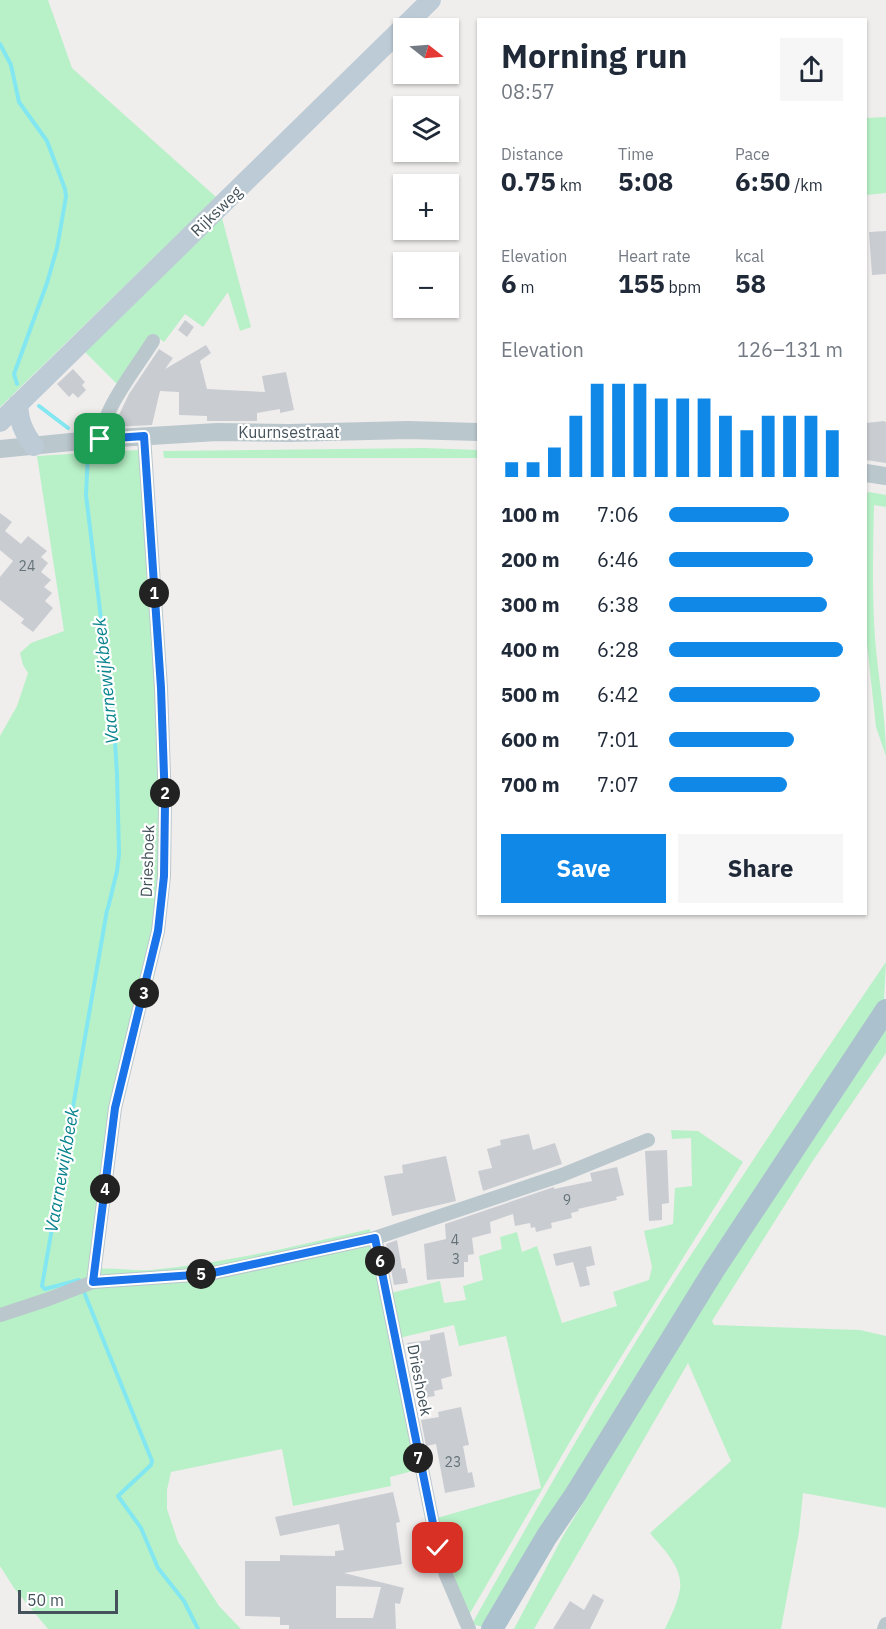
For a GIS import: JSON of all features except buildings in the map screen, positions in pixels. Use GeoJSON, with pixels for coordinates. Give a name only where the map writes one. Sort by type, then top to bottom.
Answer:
{"type":"FeatureCollection","features":[{"type":"Feature","properties":{"kind":"main road","name":"Rijksweg"},"geometry":{"type":"LineString","coordinates":[[0,422],[431,0]]}},
{"type":"Feature","properties":{"kind":"main road"},"geometry":{"type":"LineString","coordinates":[[18,404],[22,427],[34,446]]}},
{"type":"Feature","properties":{"kind":"main road"},"geometry":{"type":"LineString","coordinates":[[492,1629],[547,1536],[575,1495],[714,1270],[886,1010]]}},
{"type":"Feature","properties":{"kind":"main road"},"geometry":{"type":"LineString","coordinates":[[507,1629],[535,1580],[575,1495]]}},
{"type":"Feature","properties":{"kind":"street"},"geometry":{"type":"LineString","coordinates":[[100,439],[101,428],[107,414],[153,341]]}},
{"type":"Feature","properties":{"kind":"street","name":"Kuurnsestraat"},"geometry":{"type":"LineString","coordinates":[[0,449],[100,439],[217,432],[408,430],[477,432]]}},
{"type":"Feature","properties":{"kind":"street","name":"Drieshoek"},"geometry":{"type":"LineString","coordinates":[[93,1282],[115,1108],[158,931],[164,876],[165,804],[161,688],[144,436]]}},
{"type":"Feature","properties":{"kind":"street"},"geometry":{"type":"LineString","coordinates":[[867,473],[886,476]]}},
{"type":"Feature","properties":{"kind":"street"},"geometry":{"type":"LineString","coordinates":[[0,1314],[93,1282],[208,1274],[375,1238],[562,1175],[648,1140]]}},
{"type":"Feature","properties":{"kind":"street","name":"Drieshoek"},"geometry":{"type":"LineString","coordinates":[[375,1238],[438,1548],[446,1575],[469,1629]]}},
{"type":"Feature","properties":{"kind":"street"},"geometry":{"type":"LineString","coordinates":[[884,1629],[886,1624]]}},
{"type":"Feature","properties":{"kind":"green space"},"geometry":{"type":"Polygon","coordinates":[[[0,0],[48,0],[72,68],[216,197],[0,407],[0,0]]]}},
{"type":"Feature","properties":{"kind":"green space"},"geometry":{"type":"Polygon","coordinates":[[[886,117],[886,193],[867,195],[867,118],[886,117]]]}},
{"type":"Feature","properties":{"kind":"green space"},"geometry":{"type":"Polygon","coordinates":[[[222,218],[251,327],[240,331],[228,292],[203,327],[185,314],[164,342],[153,334],[118,385],[85,352],[222,218]]]}},
{"type":"Feature","properties":{"kind":"green space"},"geometry":{"type":"Polygon","coordinates":[[[425,448],[477,450],[477,458],[164,458],[163,451],[425,448]]]}},
{"type":"Feature","properties":{"kind":"green space"},"geometry":{"type":"Polygon","coordinates":[[[139,450],[157,705],[160,877],[156,912],[91,1269],[151,1270],[206,1263],[288,1248],[370,1229],[416,1470],[390,1477],[391,1486],[293,1506],[282,1449],[171,1472],[167,1490],[167,1509],[178,1542],[219,1606],[241,1629],[48,1629],[14,1588],[0,1566],[0,736],[17,706],[28,673],[20,653],[31,643],[64,631],[37,456],[139,450]]]}},
{"type":"Feature","properties":{"kind":"green space"},"geometry":{"type":"Polygon","coordinates":[[[867,493],[886,495],[886,507],[874,505],[873,604],[886,756],[876,727],[867,644],[867,493]]]}},
{"type":"Feature","properties":{"kind":"green space"},"geometry":{"type":"Polygon","coordinates":[[[886,962],[884,999],[483,1627],[472,1624],[566,1458],[665,1295],[886,962]]]}},
{"type":"Feature","properties":{"kind":"green space"},"geometry":{"type":"Polygon","coordinates":[[[886,1026],[886,1053],[812,1162],[712,1321],[714,1325],[860,1330],[886,1336],[886,1508],[803,1493],[799,1532],[781,1629],[665,1629],[679,1594],[679,1577],[667,1553],[650,1533],[731,1461],[688,1363],[534,1629],[514,1629],[563,1536],[688,1329],[886,1026]]]}},
{"type":"Feature","properties":{"kind":"green space"},"geometry":{"type":"Polygon","coordinates":[[[671,1130],[698,1131],[743,1162],[596,1397],[469,1615],[460,1596],[437,1518],[541,1488],[506,1336],[459,1346],[454,1325],[399,1338],[391,1293],[440,1281],[444,1303],[466,1300],[463,1286],[483,1280],[479,1256],[502,1249],[500,1237],[517,1232],[522,1252],[537,1246],[562,1323],[617,1306],[613,1292],[649,1280],[652,1267],[644,1231],[673,1224],[675,1188],[692,1186],[691,1138],[672,1139],[671,1130]]]}},
{"type":"Feature","properties":{"kind":"waterway","name":"Vaarnewijkbeek"},"geometry":{"type":"LineString","coordinates":[[0,44],[11,65],[19,102],[47,141],[66,197],[57,248],[47,283],[14,374],[17,384]]}},
{"type":"Feature","properties":{"kind":"waterway","name":"Vaarnewijkbeek"},"geometry":{"type":"LineString","coordinates":[[39,406],[68,428]]}},
{"type":"Feature","properties":{"kind":"waterway","name":"Vaarnewijkbeek"},"geometry":{"type":"LineString","coordinates":[[88,453],[86,495],[114,726],[117,774],[119,854],[108,908]]}},
{"type":"Feature","properties":{"kind":"waterway","name":"Vaarnewijkbeek"},"geometry":{"type":"LineString","coordinates":[[79,1280],[45,1289],[42,1286],[107,910]]}},
{"type":"Feature","properties":{"kind":"waterway","name":"Vaarnewijkbeek"},"geometry":{"type":"LineString","coordinates":[[84,1292],[152,1461],[151,1465],[118,1496],[141,1528],[158,1568],[184,1601],[198,1629]]}},
{"type":"Feature","properties":{"kind":"route"},"geometry":{"type":"LineString","coordinates":[[100,439],[144,436],[161,688],[165,804],[164,876],[158,931],[115,1108],[93,1282],[208,1274],[375,1238],[438,1548]]}}]}
